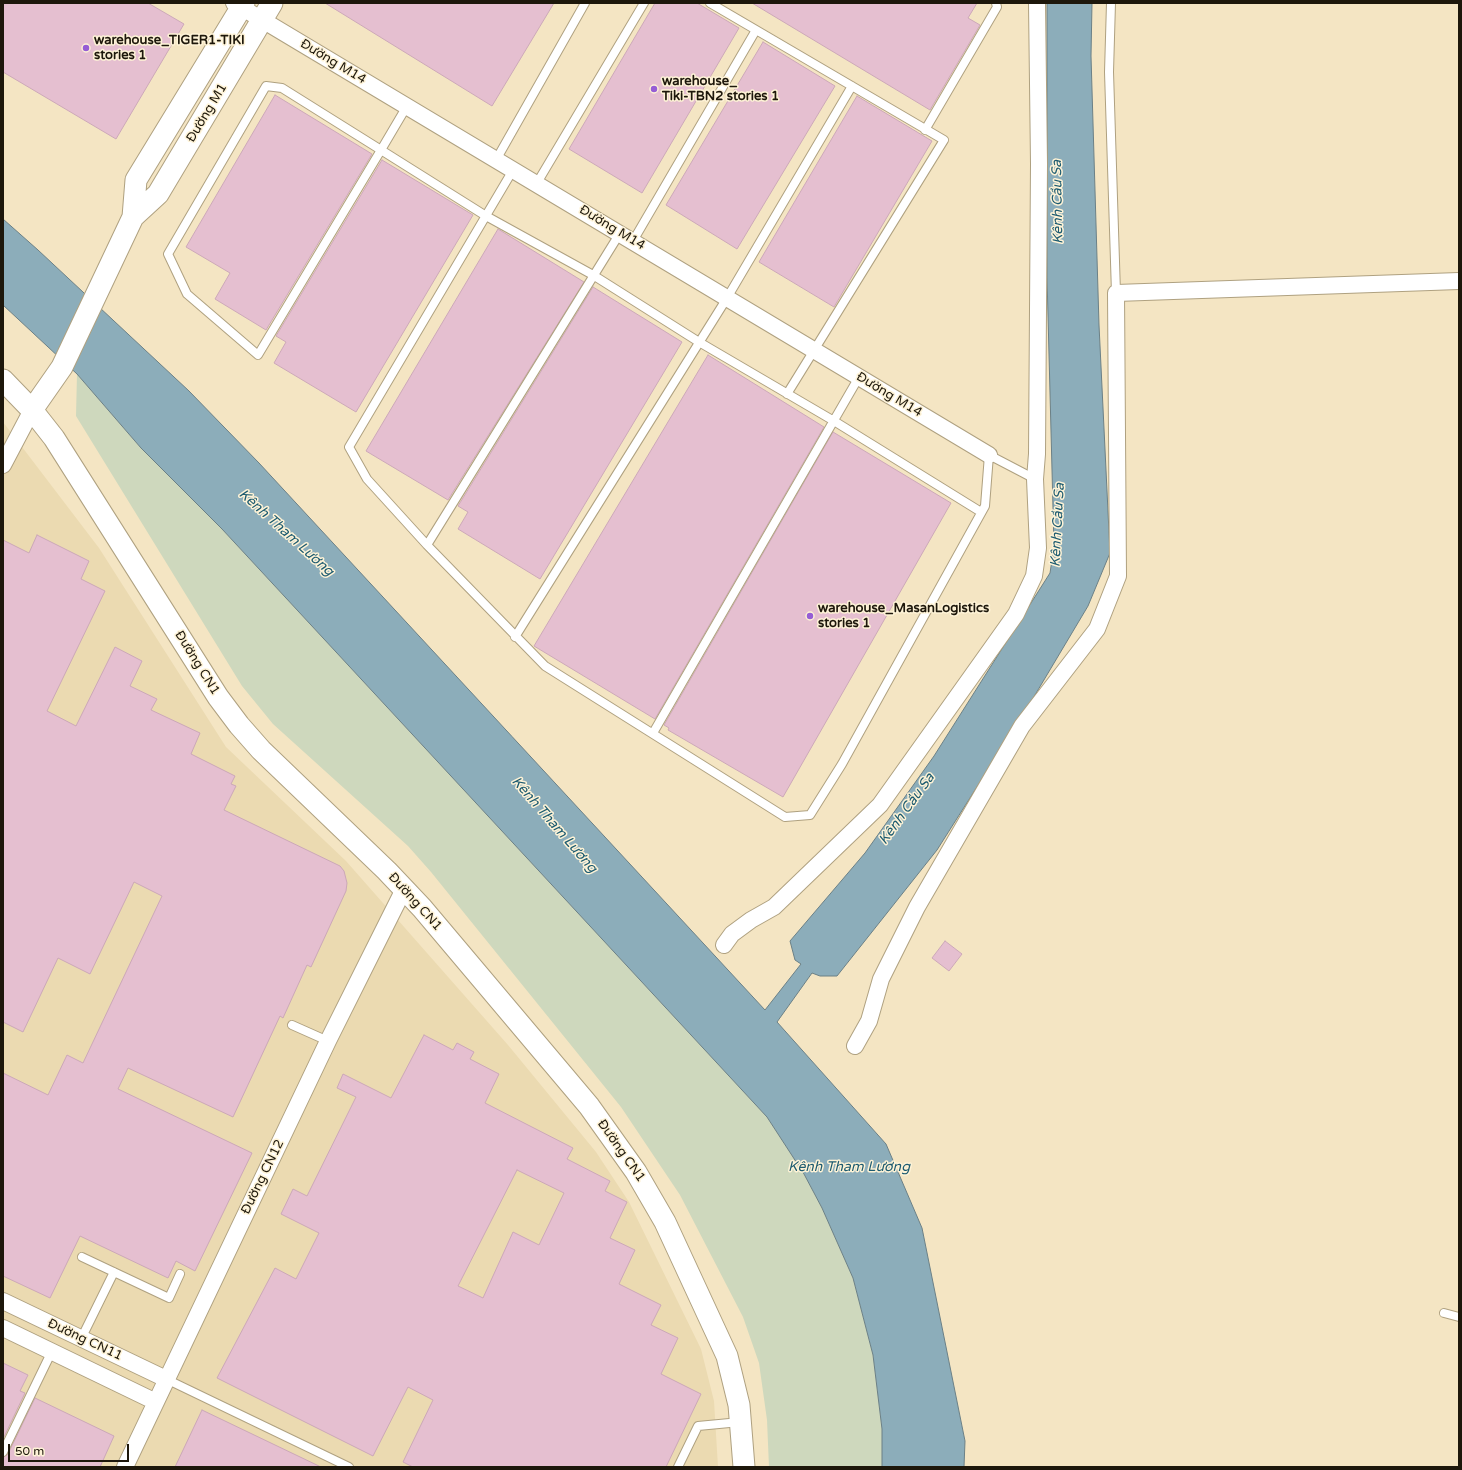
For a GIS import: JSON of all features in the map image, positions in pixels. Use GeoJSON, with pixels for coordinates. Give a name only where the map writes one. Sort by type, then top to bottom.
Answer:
{"type":"FeatureCollection","features":[{"type":"Feature","properties":{"kind":"street"},"geometry":{"type":"LineString","coordinates":[[724,945],[732,934],[751,920],[774,907],[880,805],[1016,614],[1034,576],[1038,548],[1035,479],[1037,454],[1039,164],[1037,3]]}},
{"type":"Feature","properties":{"kind":"street","name":"Đường M14"},"geometry":{"type":"LineString","coordinates":[[240,5],[267,11],[407,106],[989,455]]}},
{"type":"Feature","properties":{"kind":"street","name":"Đường M1"},"geometry":{"type":"LineString","coordinates":[[32,410],[62,368],[95,301],[133,217],[136,180],[240,5]]}},
{"type":"Feature","properties":{"kind":"street","name":"Đường M1"},"geometry":{"type":"LineString","coordinates":[[133,217],[158,194],[267,11]]}},
{"type":"Feature","properties":{"kind":"street"},"geometry":{"type":"LineString","coordinates":[[854,1046],[869,1021],[881,980],[917,907],[1022,726],[1097,629],[1118,576],[1116,293],[1459,281]]}},
{"type":"Feature","properties":{"kind":"street","name":"Đường CN1"},"geometry":{"type":"LineString","coordinates":[[3,380],[32,410],[54,438],[218,697],[239,725],[261,750],[404,889],[589,1106],[636,1172],[665,1222],[721,1341],[736,1388],[741,1422],[744,1467]]}},
{"type":"Feature","properties":{"kind":"street"},"geometry":{"type":"LineString","coordinates":[[3,465],[32,410]]}},
{"type":"Feature","properties":{"kind":"street","name":"Đường CN12"},"geometry":{"type":"LineString","coordinates":[[125,1467],[328,1041],[404,889]]}},
{"type":"Feature","properties":{"kind":"street","name":"Đường CN11"},"geometry":{"type":"LineString","coordinates":[[3,1302],[166,1379]]}},
{"type":"Feature","properties":{"kind":"street","name":"Đường CN11"},"geometry":{"type":"LineString","coordinates":[[3,1328],[156,1402]]}},
{"type":"Feature","properties":{"kind":"lane"},"geometry":{"type":"LineString","coordinates":[[496,160],[584,3]]}},
{"type":"Feature","properties":{"kind":"lane"},"geometry":{"type":"LineString","coordinates":[[537,183],[644,3]]}},
{"type":"Feature","properties":{"kind":"lane"},"geometry":{"type":"LineString","coordinates":[[710,3],[944,140],[787,394]]}},
{"type":"Feature","properties":{"kind":"lane"},"geometry":{"type":"LineString","coordinates":[[925,130],[997,7],[996,3]]}},
{"type":"Feature","properties":{"kind":"lane"},"geometry":{"type":"LineString","coordinates":[[1111,3],[1109,72],[1116,293]]}},
{"type":"Feature","properties":{"kind":"lane"},"geometry":{"type":"LineString","coordinates":[[633,241],[756,30]]}},
{"type":"Feature","properties":{"kind":"lane"},"geometry":{"type":"LineString","coordinates":[[407,106],[381,150],[258,355],[187,294],[168,254],[266,86],[282,88],[381,150],[486,216],[593,275],[699,342],[834,421],[982,512]]}},
{"type":"Feature","properties":{"kind":"lane"},"geometry":{"type":"LineString","coordinates":[[515,637],[727,298],[852,86]]}},
{"type":"Feature","properties":{"kind":"lane"},"geometry":{"type":"LineString","coordinates":[[513,170],[349,447],[367,479],[427,545],[515,637],[545,666],[785,817],[810,815],[842,764],[985,506],[989,455],[1035,479]]}},
{"type":"Feature","properties":{"kind":"lane"},"geometry":{"type":"LineString","coordinates":[[427,545],[620,233]]}},
{"type":"Feature","properties":{"kind":"lane"},"geometry":{"type":"LineString","coordinates":[[653,733],[859,377]]}},
{"type":"Feature","properties":{"kind":"lane"},"geometry":{"type":"LineString","coordinates":[[292,1025],[328,1041]]}},
{"type":"Feature","properties":{"kind":"lane"},"geometry":{"type":"LineString","coordinates":[[82,1257],[169,1298],[180,1274]]}},
{"type":"Feature","properties":{"kind":"lane"},"geometry":{"type":"LineString","coordinates":[[81,1339],[114,1272]]}},
{"type":"Feature","properties":{"kind":"lane"},"geometry":{"type":"LineString","coordinates":[[1444,1313],[1459,1317]]}},
{"type":"Feature","properties":{"kind":"lane"},"geometry":{"type":"LineString","coordinates":[[3,1452],[52,1351]]}},
{"type":"Feature","properties":{"kind":"lane"},"geometry":{"type":"LineString","coordinates":[[166,1379],[349,1467]]}},
{"type":"Feature","properties":{"kind":"lane"},"geometry":{"type":"LineString","coordinates":[[678,1467],[698,1426],[741,1422]]}},
{"type":"Feature","properties":{"kind":"shaded area"},"geometry":{"type":"Polygon","coordinates":[[[3,422],[99,548],[226,747],[346,861],[508,1045],[596,1152],[629,1202],[701,1349],[714,1401],[718,1467],[3,1467],[3,422]]]}},
{"type":"Feature","properties":{"kind":"green space"},"geometry":{"type":"Polygon","coordinates":[[[77,374],[141,448],[222,529],[767,1117],[804,1174],[822,1208],[853,1278],[873,1355],[882,1429],[882,1467],[769,1467],[767,1420],[759,1363],[743,1317],[680,1195],[621,1107],[431,872],[408,846],[273,724],[242,686],[76,416],[77,374]]]}},
{"type":"Feature","properties":{"kind":"water","name":"Kênh Tham Lương"},"geometry":{"type":"Polygon","coordinates":[[[1047,3],[1092,3],[1091,56],[1099,325],[1110,553],[1088,606],[1032,700],[937,850],[837,976],[820,976],[812,973],[777,1022],[886,1144],[922,1228],[965,1441],[964,1467],[882,1467],[882,1429],[873,1355],[853,1278],[822,1208],[804,1174],[767,1117],[222,529],[141,448],[77,374],[3,305],[3,219],[189,391],[259,463],[765,1010],[801,964],[795,960],[790,941],[865,853],[934,756],[1050,573],[1054,547],[1047,277],[1047,3]]]}},
{"type":"Feature","properties":{"kind":"building","name":"warehouse_TIGER1-TIKI stories 1"},"geometry":{"type":"Polygon","coordinates":[[[3,3],[148,3],[184,24],[116,139],[3,72],[3,3]]]}},
{"type":"Feature","properties":{"kind":"building"},"geometry":{"type":"Polygon","coordinates":[[[325,3],[554,3],[492,106],[325,3]]]}},
{"type":"Feature","properties":{"kind":"building","name":"warehouse_ Tiki-TBN2 stories 1"},"geometry":{"type":"Polygon","coordinates":[[[655,3],[697,3],[739,28],[642,193],[569,149],[655,3]]]}},
{"type":"Feature","properties":{"kind":"building"},"geometry":{"type":"Polygon","coordinates":[[[752,3],[977,3],[968,18],[980,25],[930,110],[752,3]]]}},
{"type":"Feature","properties":{"kind":"building"},"geometry":{"type":"Polygon","coordinates":[[[763,42],[835,86],[737,249],[666,205],[763,42]]]}},
{"type":"Feature","properties":{"kind":"building"},"geometry":{"type":"Polygon","coordinates":[[[275,95],[372,154],[266,330],[215,299],[230,273],[186,247],[275,95]]]}},
{"type":"Feature","properties":{"kind":"building"},"geometry":{"type":"Polygon","coordinates":[[[857,96],[932,141],[834,307],[759,262],[857,96]]]}},
{"type":"Feature","properties":{"kind":"building"},"geometry":{"type":"Polygon","coordinates":[[[382,160],[473,215],[356,412],[274,363],[286,342],[276,336],[382,160]]]}},
{"type":"Feature","properties":{"kind":"building"},"geometry":{"type":"Polygon","coordinates":[[[498,229],[584,282],[448,500],[366,451],[498,229]]]}},
{"type":"Feature","properties":{"kind":"building"},"geometry":{"type":"Polygon","coordinates":[[[593,287],[682,342],[540,579],[458,529],[468,512],[458,506],[593,287]]]}},
{"type":"Feature","properties":{"kind":"building"},"geometry":{"type":"Polygon","coordinates":[[[708,355],[824,427],[655,719],[534,646],[708,355]]]}},
{"type":"Feature","properties":{"kind":"building","name":"warehouse_MasanLogistics stories 1"},"geometry":{"type":"Polygon","coordinates":[[[833,432],[951,503],[783,797],[668,730],[669,728],[664,725],[833,432]]]}},
{"type":"Feature","properties":{"kind":"building"},"geometry":{"type":"Polygon","coordinates":[[[37,535],[89,561],[81,579],[105,591],[47,711],[76,726],[115,647],[142,661],[130,686],[157,699],[151,710],[200,733],[191,754],[235,776],[231,784],[236,786],[224,810],[340,866],[344,871],[347,883],[346,891],[311,967],[307,965],[283,1018],[280,1016],[233,1117],[128,1068],[118,1089],[252,1153],[195,1271],[176,1261],[168,1278],[80,1236],[50,1298],[3,1276],[3,1073],[48,1095],[67,1055],[83,1063],[162,896],[134,882],[90,974],[58,958],[23,1032],[3,1022],[3,540],[29,553],[37,535]]]}},
{"type":"Feature","properties":{"kind":"building"},"geometry":{"type":"Polygon","coordinates":[[[945,941],[962,954],[949,971],[932,958],[945,941]]]}},
{"type":"Feature","properties":{"kind":"building"},"geometry":{"type":"Polygon","coordinates":[[[424,1035],[453,1050],[457,1043],[474,1052],[470,1059],[499,1074],[485,1103],[573,1148],[567,1159],[610,1181],[605,1191],[627,1202],[610,1238],[635,1250],[619,1284],[661,1305],[651,1325],[678,1338],[661,1374],[701,1394],[666,1467],[413,1467],[403,1462],[433,1400],[408,1387],[373,1456],[217,1378],[275,1268],[296,1279],[319,1233],[281,1214],[293,1189],[307,1196],[356,1097],[337,1088],[343,1074],[391,1098],[424,1035]],[[517,1170],[458,1286],[483,1298],[513,1232],[539,1245],[564,1193],[517,1170]]]}},
{"type":"Feature","properties":{"kind":"building"},"geometry":{"type":"Polygon","coordinates":[[[3,1363],[28,1375],[20,1391],[25,1393],[3,1439],[3,1363]]]}},
{"type":"Feature","properties":{"kind":"building"},"geometry":{"type":"Polygon","coordinates":[[[35,1398],[114,1436],[100,1467],[3,1467],[3,1457],[8,1454],[35,1398]]]}},
{"type":"Feature","properties":{"kind":"building"},"geometry":{"type":"Polygon","coordinates":[[[202,1410],[321,1467],[175,1467],[202,1410]]]}},
{"type":"Feature","properties":{"kind":"place","name":"warehouse_TIGER1-TIKI stories 1"},"geometry":{"type":"Point","coordinates":[86,48]}},
{"type":"Feature","properties":{"kind":"place","name":"warehouse_ Tiki-TBN2 stories 1"},"geometry":{"type":"Point","coordinates":[654,89]}},
{"type":"Feature","properties":{"kind":"place","name":"warehouse_MasanLogistics stories 1"},"geometry":{"type":"Point","coordinates":[810,616]}},
{"type":"Feature","properties":{"kind":"water label","name":"Kênh Cầu Sa"},"geometry":{"type":"Point","coordinates":[1058,202]}},
{"type":"Feature","properties":{"kind":"water label","name":"Kênh Cầu Sa"},"geometry":{"type":"Point","coordinates":[1058,525]}},
{"type":"Feature","properties":{"kind":"water label","name":"Kênh Cầu Sa"},"geometry":{"type":"Point","coordinates":[907,809]}}]}
